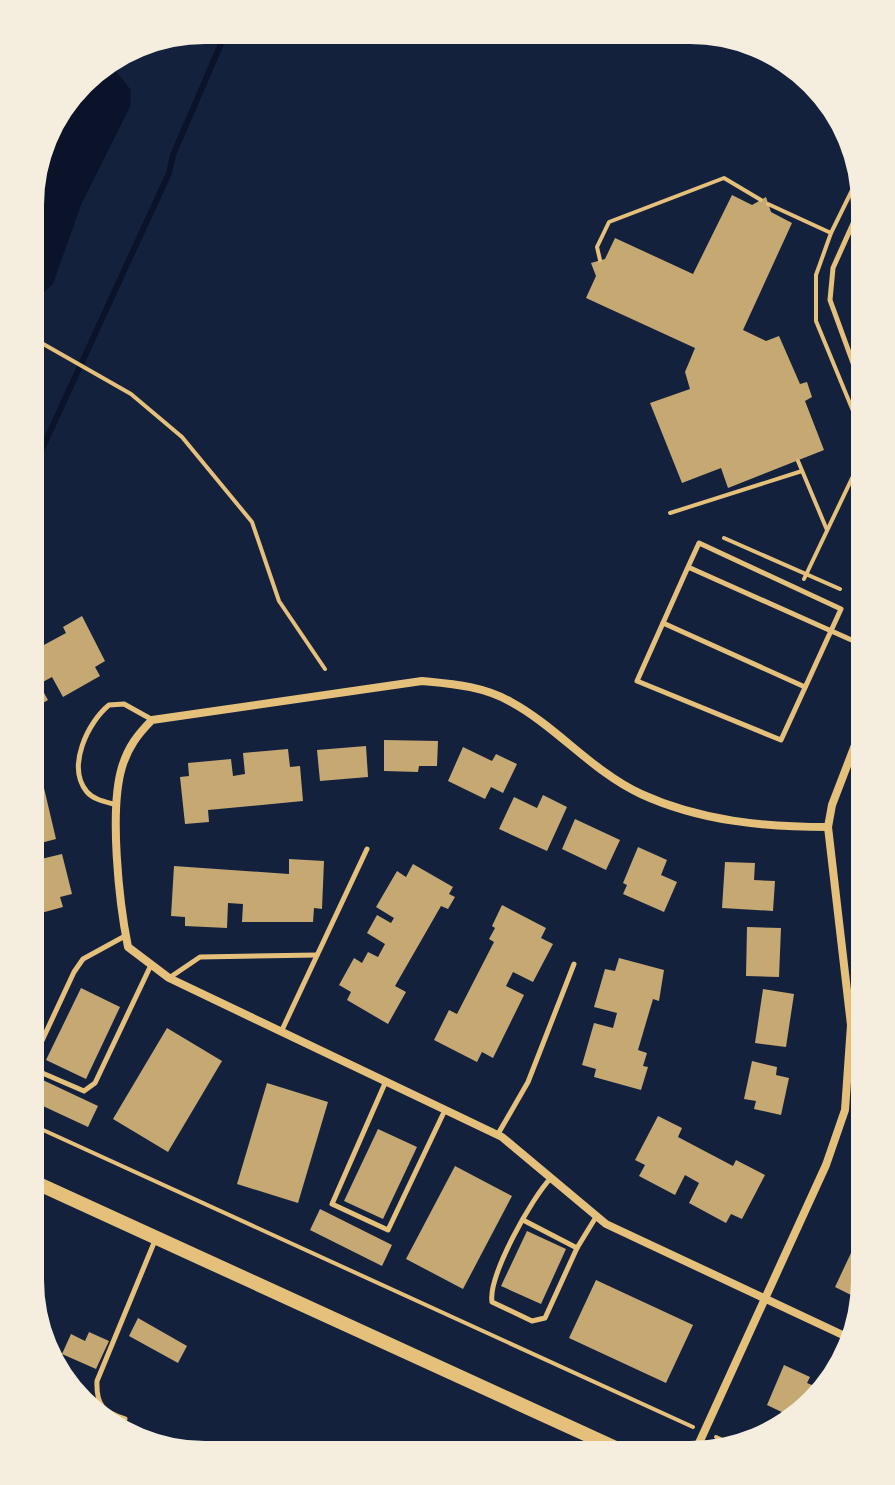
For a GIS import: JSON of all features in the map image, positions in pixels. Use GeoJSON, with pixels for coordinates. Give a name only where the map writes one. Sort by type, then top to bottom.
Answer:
{"type":"FeatureCollection","features":[{"type":"Feature","properties":{"kind":"main road"},"geometry":{"type":"LineString","coordinates":[[44,1186],[600,1441]]}},
{"type":"Feature","properties":{"kind":"street"},"geometry":{"type":"LineString","coordinates":[[828,827],[750,825],[712,818],[640,794],[511,702],[467,685],[422,681],[152,720],[129,748],[121,770],[118,805],[121,911],[128,947],[169,978],[497,1135],[596,1217],[841,1334]]}},
{"type":"Feature","properties":{"kind":"street"},"geometry":{"type":"LineString","coordinates":[[700,1441],[826,1165],[845,1110],[851,1025],[828,827],[832,805],[851,755]]}},
{"type":"Feature","properties":{"kind":"lane"},"geometry":{"type":"LineString","coordinates":[[851,228],[833,268],[830,300],[851,358]]}},
{"type":"Feature","properties":{"kind":"lane"},"geometry":{"type":"LineString","coordinates":[[699,543],[841,609],[781,740],[637,681],[688,567],[699,543]]}},
{"type":"Feature","properties":{"kind":"lane"},"geometry":{"type":"LineString","coordinates":[[688,567],[851,639]]}},
{"type":"Feature","properties":{"kind":"lane"},"geometry":{"type":"LineString","coordinates":[[663,623],[805,687]]}},
{"type":"Feature","properties":{"kind":"lane"},"geometry":{"type":"LineString","coordinates":[[118,805],[94,798],[81,782],[80,752],[86,736],[101,711],[116,703],[152,720]]}},
{"type":"Feature","properties":{"kind":"lane"},"geometry":{"type":"LineString","coordinates":[[282,1030],[367,849]]}},
{"type":"Feature","properties":{"kind":"lane"},"geometry":{"type":"LineString","coordinates":[[44,1036],[83,959],[126,936]]}},
{"type":"Feature","properties":{"kind":"lane"},"geometry":{"type":"LineString","coordinates":[[169,978],[200,957],[317,955]]}},
{"type":"Feature","properties":{"kind":"lane"},"geometry":{"type":"LineString","coordinates":[[44,1074],[84,1091],[95,1083],[151,964]]}},
{"type":"Feature","properties":{"kind":"lane"},"geometry":{"type":"LineString","coordinates":[[497,1135],[528,1082],[574,964]]}},
{"type":"Feature","properties":{"kind":"lane"},"geometry":{"type":"LineString","coordinates":[[386,1081],[332,1204],[388,1230],[445,1109]]}},
{"type":"Feature","properties":{"kind":"lane"},"geometry":{"type":"LineString","coordinates":[[551,1178],[523,1220],[492,1290],[492,1302],[532,1321],[545,1318],[577,1248],[596,1217]]}},
{"type":"Feature","properties":{"kind":"lane"},"geometry":{"type":"LineString","coordinates":[[523,1220],[577,1248]]}},
{"type":"Feature","properties":{"kind":"lane"},"geometry":{"type":"LineString","coordinates":[[97,1399],[97,1381],[156,1237]]}},
{"type":"Feature","properties":{"kind":"path"},"geometry":{"type":"LineString","coordinates":[[600,260],[597,247],[609,222],[724,178],[761,200]]}},
{"type":"Feature","properties":{"kind":"path"},"geometry":{"type":"LineString","coordinates":[[768,204],[831,233]]}},
{"type":"Feature","properties":{"kind":"path"},"geometry":{"type":"LineString","coordinates":[[44,343],[148,406],[182,437],[252,522],[279,601],[325,669]]}},
{"type":"Feature","properties":{"kind":"path"},"geometry":{"type":"LineString","coordinates":[[798,461],[827,530]]}},
{"type":"Feature","properties":{"kind":"path"},"geometry":{"type":"LineString","coordinates":[[670,513],[802,471]]}},
{"type":"Feature","properties":{"kind":"path"},"geometry":{"type":"LineString","coordinates":[[800,589],[851,480]]}},
{"type":"Feature","properties":{"kind":"path"},"geometry":{"type":"LineString","coordinates":[[724,538],[840,589]]}},
{"type":"Feature","properties":{"kind":"path"},"geometry":{"type":"LineString","coordinates":[[44,1130],[719,1438]]}},
{"type":"Feature","properties":{"kind":"water"},"geometry":{"type":"Polygon","coordinates":[[[116,71],[131,90],[130,107],[81,205],[53,284],[44,292],[47,174],[56,144],[71,116],[99,84],[116,71]]]}},
{"type":"Feature","properties":{"kind":"building"},"geometry":{"type":"Polygon","coordinates":[[[732,195],[752,205],[766,197],[771,212],[792,223],[743,330],[766,341],[779,336],[800,384],[807,382],[812,397],[805,401],[824,450],[728,488],[721,468],[682,483],[650,403],[690,389],[685,372],[695,348],[586,298],[596,276],[591,263],[605,259],[615,238],[693,274],[732,195]]]}},
{"type":"Feature","properties":{"kind":"building"},"geometry":{"type":"Polygon","coordinates":[[[82,616],[105,661],[95,667],[100,676],[63,697],[52,677],[44,681],[44,645],[66,633],[63,627],[82,616]]]}},
{"type":"Feature","properties":{"kind":"building"},"geometry":{"type":"Polygon","coordinates":[[[384,740],[438,741],[437,766],[419,766],[418,772],[384,771],[384,740]]]}},
{"type":"Feature","properties":{"kind":"building"},"geometry":{"type":"Polygon","coordinates":[[[366,746],[368,777],[320,781],[317,750],[366,746]]]}},
{"type":"Feature","properties":{"kind":"building"},"geometry":{"type":"Polygon","coordinates":[[[463,747],[492,761],[496,754],[517,764],[503,793],[491,787],[485,799],[448,781],[463,747]]]}},
{"type":"Feature","properties":{"kind":"building"},"geometry":{"type":"Polygon","coordinates":[[[288,749],[290,767],[300,766],[303,801],[208,810],[209,822],[185,824],[180,777],[189,776],[188,763],[231,759],[233,776],[245,774],[243,753],[288,749]]]}},
{"type":"Feature","properties":{"kind":"building"},"geometry":{"type":"Polygon","coordinates":[[[44,788],[56,839],[44,842],[44,788]]]}},
{"type":"Feature","properties":{"kind":"building"},"geometry":{"type":"Polygon","coordinates":[[[543,795],[567,807],[547,851],[499,829],[514,797],[537,808],[543,795]]]}},
{"type":"Feature","properties":{"kind":"building"},"geometry":{"type":"Polygon","coordinates":[[[575,819],[620,840],[606,870],[562,849],[575,819]]]}},
{"type":"Feature","properties":{"kind":"building"},"geometry":{"type":"Polygon","coordinates":[[[638,847],[667,860],[661,875],[677,882],[664,912],[623,894],[627,885],[623,883],[638,847]]]}},
{"type":"Feature","properties":{"kind":"building"},"geometry":{"type":"Polygon","coordinates":[[[62,854],[72,894],[60,897],[63,907],[44,912],[44,858],[62,854]]]}},
{"type":"Feature","properties":{"kind":"building"},"geometry":{"type":"Polygon","coordinates":[[[289,859],[324,861],[322,909],[314,908],[313,922],[242,922],[243,904],[228,903],[227,928],[185,926],[185,917],[171,916],[174,866],[289,874],[289,859]]]}},
{"type":"Feature","properties":{"kind":"building"},"geometry":{"type":"Polygon","coordinates":[[[725,862],[755,863],[754,880],[775,881],[773,911],[722,908],[725,862]]]}},
{"type":"Feature","properties":{"kind":"building"},"geometry":{"type":"Polygon","coordinates":[[[413,864],[453,887],[449,894],[455,897],[448,909],[441,906],[395,986],[406,992],[388,1024],[347,1000],[351,992],[339,985],[354,958],[362,963],[368,952],[378,957],[385,944],[367,933],[377,915],[391,923],[394,918],[376,907],[397,871],[406,877],[413,864]]]}},
{"type":"Feature","properties":{"kind":"building"},"geometry":{"type":"Polygon","coordinates":[[[502,905],[546,928],[541,938],[553,944],[533,982],[513,972],[506,986],[524,995],[493,1058],[482,1052],[477,1062],[434,1040],[449,1010],[457,1014],[494,942],[489,939],[502,905]]]}},
{"type":"Feature","properties":{"kind":"building"},"geometry":{"type":"Polygon","coordinates":[[[747,927],[781,928],[779,977],[746,976],[747,927]]]}},
{"type":"Feature","properties":{"kind":"building"},"geometry":{"type":"Polygon","coordinates":[[[619,958],[664,970],[659,1001],[653,999],[638,1050],[647,1053],[643,1066],[648,1067],[641,1090],[594,1077],[596,1069],[582,1065],[594,1023],[613,1028],[617,1013],[594,1007],[605,969],[615,971],[619,958]]]}},
{"type":"Feature","properties":{"kind":"building"},"geometry":{"type":"Polygon","coordinates":[[[81,988],[120,1007],[86,1079],[46,1060],[81,988]]]}},
{"type":"Feature","properties":{"kind":"building"},"geometry":{"type":"Polygon","coordinates":[[[763,989],[794,994],[786,1047],[755,1043],[763,989]]]}},
{"type":"Feature","properties":{"kind":"building"},"geometry":{"type":"Polygon","coordinates":[[[167,1028],[222,1061],[168,1152],[113,1119],[167,1028]]]}},
{"type":"Feature","properties":{"kind":"building"},"geometry":{"type":"Polygon","coordinates":[[[752,1061],[777,1067],[776,1075],[789,1078],[781,1115],[754,1109],[756,1101],[744,1099],[752,1061]]]}},
{"type":"Feature","properties":{"kind":"building"},"geometry":{"type":"Polygon","coordinates":[[[44,1081],[98,1106],[88,1127],[44,1107],[44,1081]]]}},
{"type":"Feature","properties":{"kind":"building"},"geometry":{"type":"Polygon","coordinates":[[[267,1083],[328,1102],[298,1203],[237,1184],[267,1083]]]}},
{"type":"Feature","properties":{"kind":"building"},"geometry":{"type":"Polygon","coordinates":[[[658,1116],[682,1128],[678,1137],[733,1166],[736,1160],[765,1175],[742,1219],[731,1214],[726,1223],[689,1203],[699,1183],[685,1175],[675,1195],[639,1176],[645,1165],[635,1160],[658,1116]]]}},
{"type":"Feature","properties":{"kind":"building"},"geometry":{"type":"Polygon","coordinates":[[[378,1129],[417,1147],[383,1219],[344,1201],[378,1129]]]}},
{"type":"Feature","properties":{"kind":"building"},"geometry":{"type":"Polygon","coordinates":[[[455,1166],[512,1196],[463,1289],[406,1259],[455,1166]]]}},
{"type":"Feature","properties":{"kind":"building"},"geometry":{"type":"Polygon","coordinates":[[[320,1209],[392,1245],[382,1266],[310,1230],[320,1209]]]}},
{"type":"Feature","properties":{"kind":"building"},"geometry":{"type":"Polygon","coordinates":[[[527,1231],[566,1249],[541,1304],[501,1286],[527,1231]]]}},
{"type":"Feature","properties":{"kind":"building"},"geometry":{"type":"Polygon","coordinates":[[[851,1253],[850,1295],[835,1287],[851,1253]]]}},
{"type":"Feature","properties":{"kind":"building"},"geometry":{"type":"Polygon","coordinates":[[[596,1280],[693,1325],[666,1383],[569,1338],[596,1280]]]}},
{"type":"Feature","properties":{"kind":"building"},"geometry":{"type":"Polygon","coordinates":[[[138,1318],[187,1346],[178,1363],[129,1336],[138,1318]]]}},
{"type":"Feature","properties":{"kind":"building"},"geometry":{"type":"Polygon","coordinates":[[[89,1332],[109,1341],[96,1369],[62,1353],[71,1334],[85,1341],[89,1332]]]}},
{"type":"Feature","properties":{"kind":"building"},"geometry":{"type":"Polygon","coordinates":[[[784,1365],[810,1377],[807,1383],[811,1386],[782,1412],[767,1405],[784,1365]]]}},
{"type":"Feature","properties":{"kind":"waterway"},"geometry":{"type":"LineString","coordinates":[[44,445],[169,173],[173,155],[221,44]]}}]}
